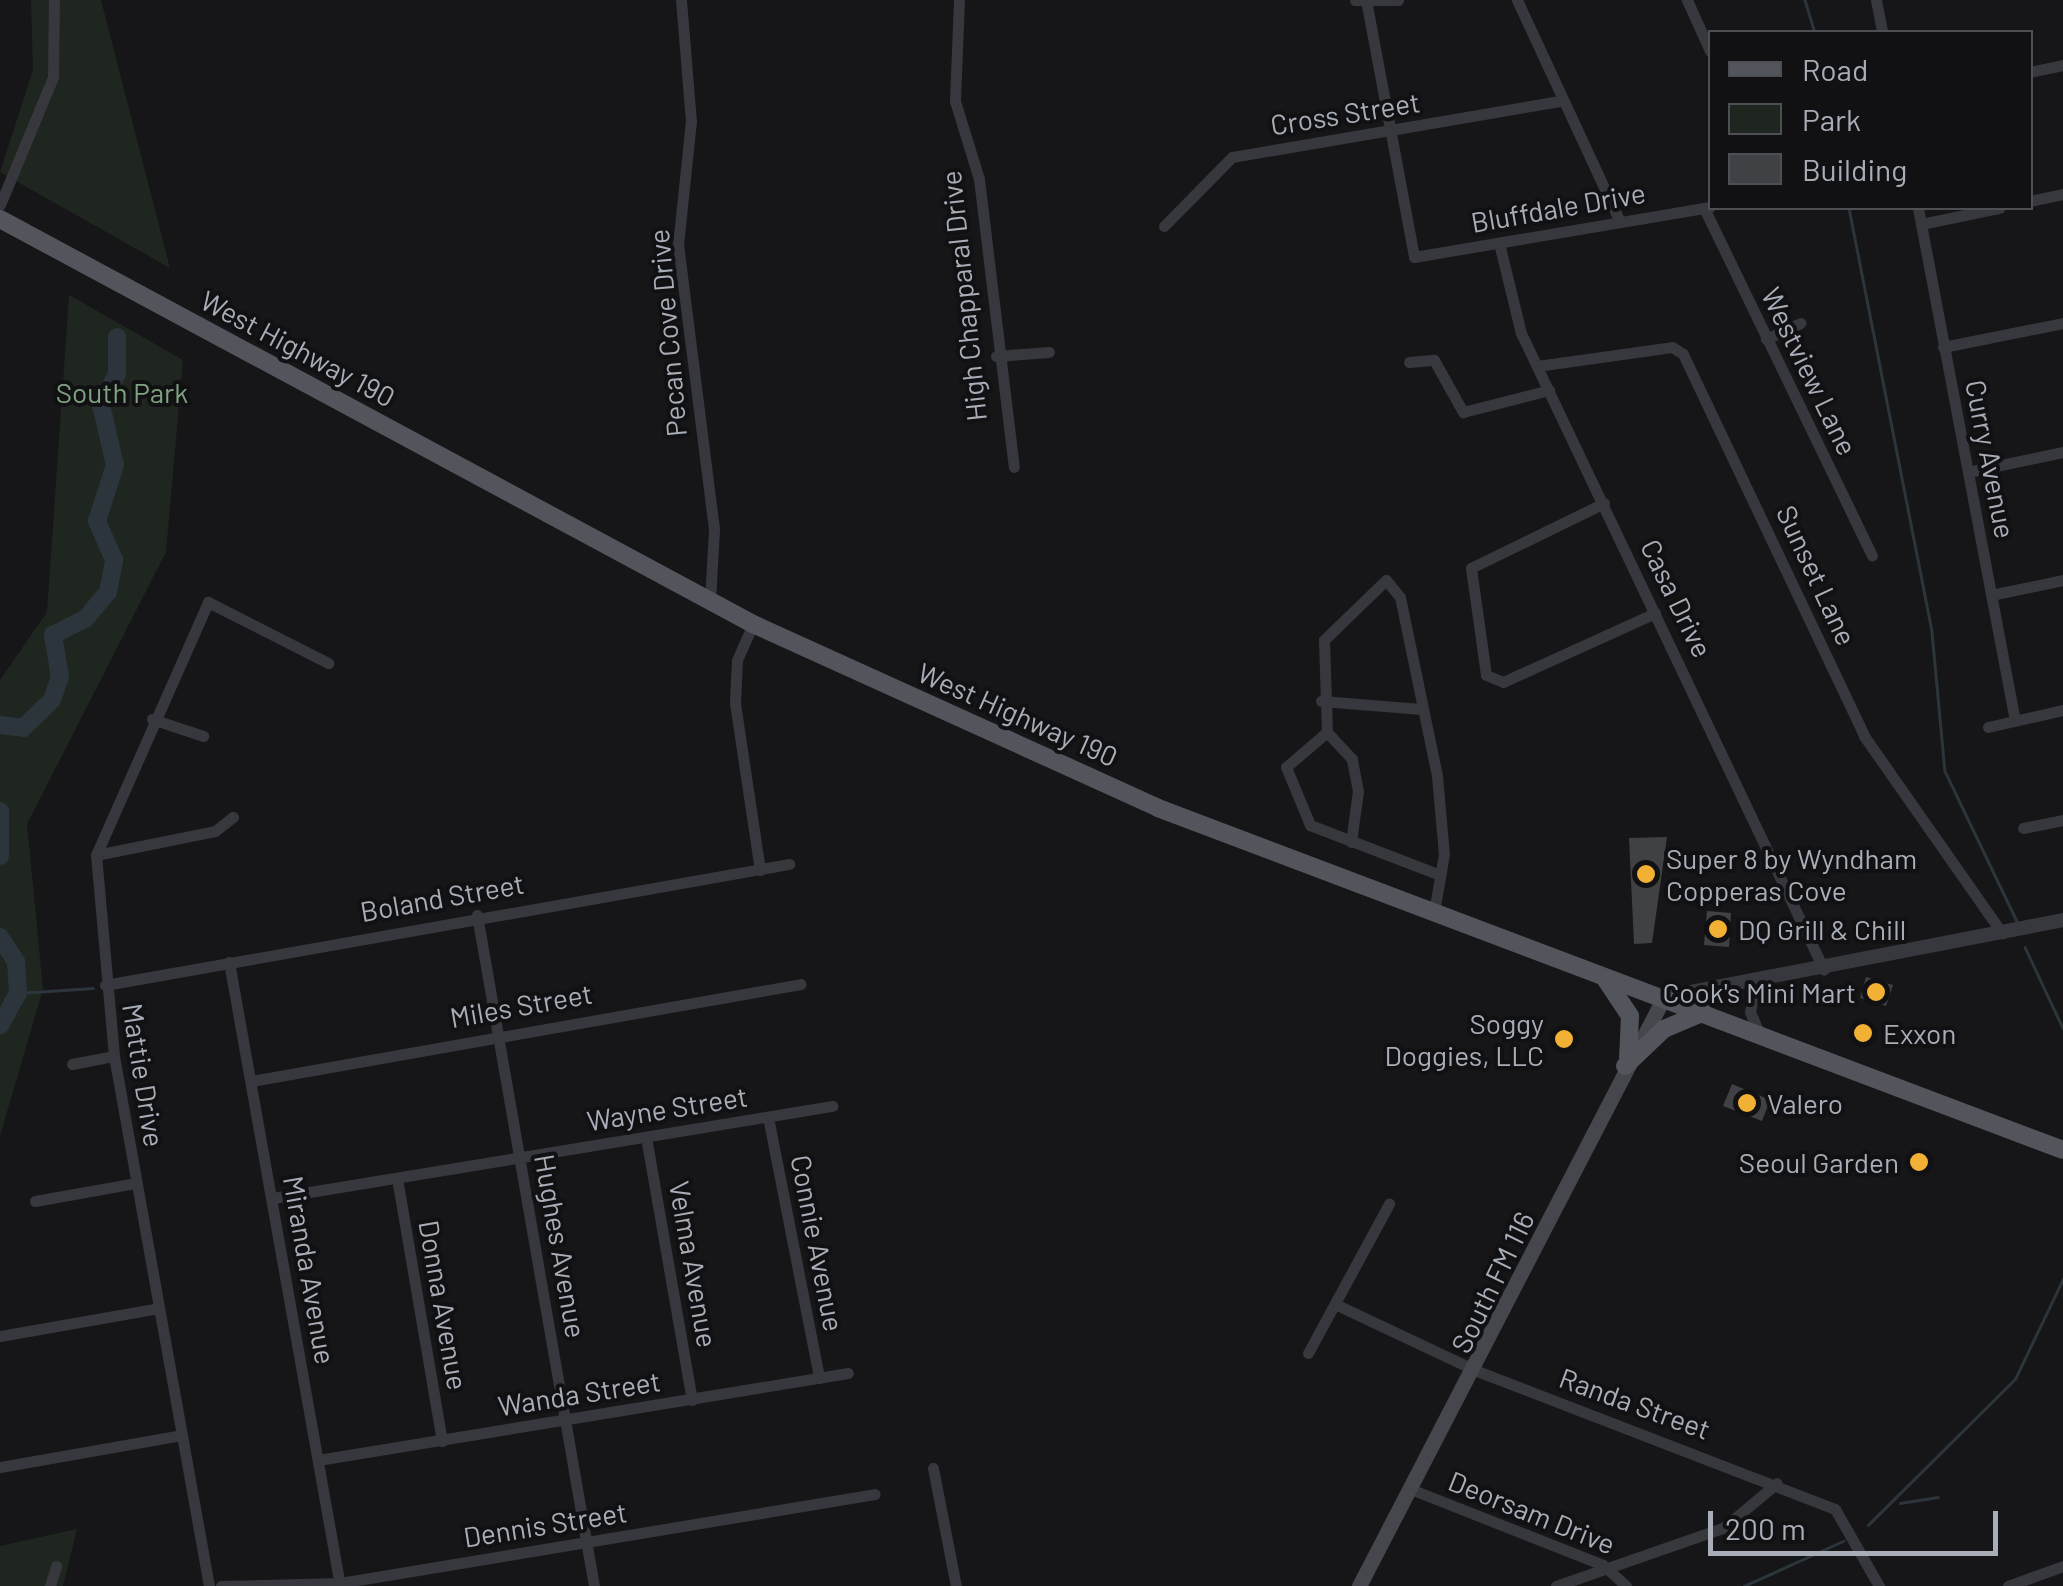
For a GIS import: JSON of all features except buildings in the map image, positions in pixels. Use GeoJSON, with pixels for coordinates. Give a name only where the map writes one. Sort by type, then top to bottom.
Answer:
{"type":"FeatureCollection","features":[{"type":"Feature","properties":{"kind":"main road","name":"West Highway 190"},"geometry":{"type":"LineString","coordinates":[[0,219],[753,624],[1158,808],[2063,1150]]}},
{"type":"Feature","properties":{"kind":"main road"},"geometry":{"type":"LineString","coordinates":[[1604,977],[1630,1016],[1627,1063]]}},
{"type":"Feature","properties":{"kind":"main road","name":"South FM 116"},"geometry":{"type":"LineString","coordinates":[[1358,1586],[1477,1371],[1627,1063],[1664,997]]}},
{"type":"Feature","properties":{"kind":"main road"},"geometry":{"type":"LineString","coordinates":[[1627,1063],[1664,1029],[1704,1012]]}},
{"type":"Feature","properties":{"kind":"street"},"geometry":{"type":"LineString","coordinates":[[0,206],[53,77],[54,0]]}},
{"type":"Feature","properties":{"kind":"street","name":"Pecan Cove Drive"},"geometry":{"type":"LineString","coordinates":[[681,0],[691,121],[678,244],[714,530],[710,602]]}},
{"type":"Feature","properties":{"kind":"street","name":"High Chapparal Drive"},"geometry":{"type":"LineString","coordinates":[[961,0],[955,101],[979,179],[996,356],[1014,467]]}},
{"type":"Feature","properties":{"kind":"street"},"geometry":{"type":"LineString","coordinates":[[1354,0],[1398,0]]}},
{"type":"Feature","properties":{"kind":"street"},"geometry":{"type":"LineString","coordinates":[[1516,0],[1619,220]]}},
{"type":"Feature","properties":{"kind":"street"},"geometry":{"type":"LineString","coordinates":[[1687,0],[1708,47]]}},
{"type":"Feature","properties":{"kind":"street"},"geometry":{"type":"LineString","coordinates":[[1876,0],[1882,30]]}},
{"type":"Feature","properties":{"kind":"street"},"geometry":{"type":"LineString","coordinates":[[1367,3],[1391,134]]}},
{"type":"Feature","properties":{"kind":"street"},"geometry":{"type":"LineString","coordinates":[[2033,71],[2063,65]]}},
{"type":"Feature","properties":{"kind":"street","name":"Cross Street"},"geometry":{"type":"LineString","coordinates":[[1164,226],[1232,157],[1391,134],[1562,100]]}},
{"type":"Feature","properties":{"kind":"street","name":"Bluffdale Drive"},"geometry":{"type":"LineString","coordinates":[[1391,134],[1414,257],[1707,208]]}},
{"type":"Feature","properties":{"kind":"street"},"geometry":{"type":"LineString","coordinates":[[2033,200],[2063,194]]}},
{"type":"Feature","properties":{"kind":"street","name":"Westview Lane"},"geometry":{"type":"LineString","coordinates":[[1707,208],[1872,555]]}},
{"type":"Feature","properties":{"kind":"street","name":"Curry Avenue"},"geometry":{"type":"LineString","coordinates":[[1918,210],[2016,720]]}},
{"type":"Feature","properties":{"kind":"street"},"geometry":{"type":"LineString","coordinates":[[1922,224],[1989,210]]}},
{"type":"Feature","properties":{"kind":"street","name":"Casa Drive"},"geometry":{"type":"LineString","coordinates":[[1499,243],[1507,296],[1537,366],[1824,970]]}},
{"type":"Feature","properties":{"kind":"street"},"geometry":{"type":"LineString","coordinates":[[1944,347],[2063,322]]}},
{"type":"Feature","properties":{"kind":"street"},"geometry":{"type":"LineString","coordinates":[[1766,339],[1802,323]]}},
{"type":"Feature","properties":{"kind":"street","name":"Sunset Lane"},"geometry":{"type":"LineString","coordinates":[[1537,366],[1672,347],[1683,354],[1864,736],[2002,933]]}},
{"type":"Feature","properties":{"kind":"street"},"geometry":{"type":"LineString","coordinates":[[996,356],[1049,352]]}},
{"type":"Feature","properties":{"kind":"street"},"geometry":{"type":"LineString","coordinates":[[1409,362],[1434,360],[1462,412],[1549,390]]}},
{"type":"Feature","properties":{"kind":"street"},"geometry":{"type":"LineString","coordinates":[[1968,472],[2063,452]]}},
{"type":"Feature","properties":{"kind":"street"},"geometry":{"type":"LineString","coordinates":[[1604,503],[1470,568],[1486,674],[1503,682],[1655,612]]}},
{"type":"Feature","properties":{"kind":"street"},"geometry":{"type":"LineString","coordinates":[[1350,842],[1358,791],[1352,759],[1327,732],[1322,701],[1324,640],[1386,580],[1400,597],[1436,776],[1440,875],[1434,912]]}},
{"type":"Feature","properties":{"kind":"street"},"geometry":{"type":"LineString","coordinates":[[1992,595],[2063,580]]}},
{"type":"Feature","properties":{"kind":"street","name":"Mattie Drive"},"geometry":{"type":"LineString","coordinates":[[209,1586],[114,1056],[96,855],[198,610],[218,601],[328,663]]}},
{"type":"Feature","properties":{"kind":"street"},"geometry":{"type":"LineString","coordinates":[[753,624],[737,660],[735,703],[760,870]]}},
{"type":"Feature","properties":{"kind":"street"},"geometry":{"type":"LineString","coordinates":[[1322,701],[1422,709]]}},
{"type":"Feature","properties":{"kind":"street"},"geometry":{"type":"LineString","coordinates":[[1988,727],[2063,710]]}},
{"type":"Feature","properties":{"kind":"street"},"geometry":{"type":"LineString","coordinates":[[152,719],[203,736]]}},
{"type":"Feature","properties":{"kind":"street"},"geometry":{"type":"LineString","coordinates":[[1327,732],[1286,767],[1310,825],[1440,875]]}},
{"type":"Feature","properties":{"kind":"street"},"geometry":{"type":"LineString","coordinates":[[96,855],[215,831],[233,817]]}},
{"type":"Feature","properties":{"kind":"street"},"geometry":{"type":"LineString","coordinates":[[2024,828],[2063,820]]}},
{"type":"Feature","properties":{"kind":"street","name":"Boland Street"},"geometry":{"type":"LineString","coordinates":[[106,985],[477,914],[789,864]]}},
{"type":"Feature","properties":{"kind":"street","name":"Hughes Avenue"},"geometry":{"type":"LineString","coordinates":[[477,914],[594,1586]]}},
{"type":"Feature","properties":{"kind":"street"},"geometry":{"type":"LineString","coordinates":[[1664,997],[1756,984],[2063,920]]}},
{"type":"Feature","properties":{"kind":"street","name":"Miranda Avenue"},"geometry":{"type":"LineString","coordinates":[[229,962],[340,1584]]}},
{"type":"Feature","properties":{"kind":"street","name":"Miles Street"},"geometry":{"type":"LineString","coordinates":[[251,1080],[499,1033],[801,984]]}},
{"type":"Feature","properties":{"kind":"street"},"geometry":{"type":"LineString","coordinates":[[1756,984],[1750,1012],[1760,1034]]}},
{"type":"Feature","properties":{"kind":"street"},"geometry":{"type":"LineString","coordinates":[[72,1064],[114,1056]]}},
{"type":"Feature","properties":{"kind":"street","name":"Wayne Street"},"geometry":{"type":"LineString","coordinates":[[273,1198],[832,1106]]}},
{"type":"Feature","properties":{"kind":"street","name":"Connie Avenue"},"geometry":{"type":"LineString","coordinates":[[768,1117],[819,1378]]}},
{"type":"Feature","properties":{"kind":"street","name":"Velma Avenue"},"geometry":{"type":"LineString","coordinates":[[646,1137],[692,1400]]}},
{"type":"Feature","properties":{"kind":"street","name":"Donna Avenue"},"geometry":{"type":"LineString","coordinates":[[397,1178],[442,1441]]}},
{"type":"Feature","properties":{"kind":"street"},"geometry":{"type":"LineString","coordinates":[[35,1201],[136,1183]]}},
{"type":"Feature","properties":{"kind":"street"},"geometry":{"type":"LineString","coordinates":[[1308,1353],[1389,1204]]}},
{"type":"Feature","properties":{"kind":"street","name":"Randa Street"},"geometry":{"type":"LineString","coordinates":[[1335,1304],[1477,1371],[1777,1483],[1849,1521],[1879,1586]]}},
{"type":"Feature","properties":{"kind":"street"},"geometry":{"type":"LineString","coordinates":[[0,1336],[159,1308]]}},
{"type":"Feature","properties":{"kind":"street","name":"Wanda Street"},"geometry":{"type":"LineString","coordinates":[[318,1460],[848,1372]]}},
{"type":"Feature","properties":{"kind":"street"},"geometry":{"type":"LineString","coordinates":[[0,1467],[182,1435]]}},
{"type":"Feature","properties":{"kind":"street"},"geometry":{"type":"LineString","coordinates":[[933,1468],[956,1586]]}},
{"type":"Feature","properties":{"kind":"street"},"geometry":{"type":"LineString","coordinates":[[1556,1586],[1603,1565],[1723,1528],[1777,1483]]}},
{"type":"Feature","properties":{"kind":"street","name":"Deorsam Drive"},"geometry":{"type":"LineString","coordinates":[[1413,1490],[1603,1565],[1626,1586]]}},
{"type":"Feature","properties":{"kind":"street","name":"Dennis Street"},"geometry":{"type":"LineString","coordinates":[[222,1586],[340,1584],[876,1494]]}},
{"type":"Feature","properties":{"kind":"street"},"geometry":{"type":"LineString","coordinates":[[50,1586],[56,1566]]}},
{"type":"Feature","properties":{"kind":"street"},"geometry":{"type":"LineString","coordinates":[[2016,1585],[2063,1566]]}},
{"type":"Feature","properties":{"kind":"green space"},"geometry":{"type":"Polygon","coordinates":[[[31,0],[101,0],[170,268],[0,172],[33,70],[31,0]]]}},
{"type":"Feature","properties":{"kind":"green space","name":"South Park"},"geometry":{"type":"Polygon","coordinates":[[[69,295],[183,360],[166,552],[27,824],[43,989],[0,1136],[0,680],[47,612],[69,295]]]}},
{"type":"Feature","properties":{"kind":"green space"},"geometry":{"type":"Polygon","coordinates":[[[77,1529],[63,1586],[0,1586],[0,1546],[77,1529]]]}},
{"type":"Feature","properties":{"kind":"waterway"},"geometry":{"type":"LineString","coordinates":[[1805,0],[1814,30]]}},
{"type":"Feature","properties":{"kind":"waterway"},"geometry":{"type":"LineString","coordinates":[[1849,210],[1932,632],[1945,771],[2017,921]]}},
{"type":"Feature","properties":{"kind":"waterway"},"geometry":{"type":"LineString","coordinates":[[0,725],[23,728],[52,700],[60,677],[53,635],[86,618],[108,592],[114,560],[97,521],[115,465],[101,405],[117,374],[117,337]]}},
{"type":"Feature","properties":{"kind":"waterway"},"geometry":{"type":"LineString","coordinates":[[0,811],[0,856]]}},
{"type":"Feature","properties":{"kind":"waterway"},"geometry":{"type":"LineString","coordinates":[[0,937],[16,962],[18,993],[0,1025]]}},
{"type":"Feature","properties":{"kind":"waterway"},"geometry":{"type":"LineString","coordinates":[[2025,947],[2063,1028]]}},
{"type":"Feature","properties":{"kind":"waterway"},"geometry":{"type":"LineString","coordinates":[[18,993],[93,988]]}},
{"type":"Feature","properties":{"kind":"waterway"},"geometry":{"type":"LineString","coordinates":[[1868,1525],[2015,1379],[2063,1279]]}},
{"type":"Feature","properties":{"kind":"waterway"},"geometry":{"type":"LineString","coordinates":[[1900,1503],[1938,1497]]}},
{"type":"Feature","properties":{"kind":"waterway"},"geometry":{"type":"LineString","coordinates":[[1744,1586],[1843,1541]]}},
{"type":"Feature","properties":{"kind":"place","name":"Super 8 by Wyndham Copperas Cove"},"geometry":{"type":"Point","coordinates":[1646,874]}},
{"type":"Feature","properties":{"kind":"place","name":"DQ Grill & Chill"},"geometry":{"type":"Point","coordinates":[1718,929]}},
{"type":"Feature","properties":{"kind":"place","name":"Cook's Mini Mart"},"geometry":{"type":"Point","coordinates":[1876,992]}},
{"type":"Feature","properties":{"kind":"place","name":"Exxon"},"geometry":{"type":"Point","coordinates":[1863,1033]}},
{"type":"Feature","properties":{"kind":"place","name":"Soggy Doggies, LLC"},"geometry":{"type":"Point","coordinates":[1564,1039]}},
{"type":"Feature","properties":{"kind":"place","name":"Valero"},"geometry":{"type":"Point","coordinates":[1747,1103]}},
{"type":"Feature","properties":{"kind":"place","name":"Seoul Garden"},"geometry":{"type":"Point","coordinates":[1919,1162]}}]}
